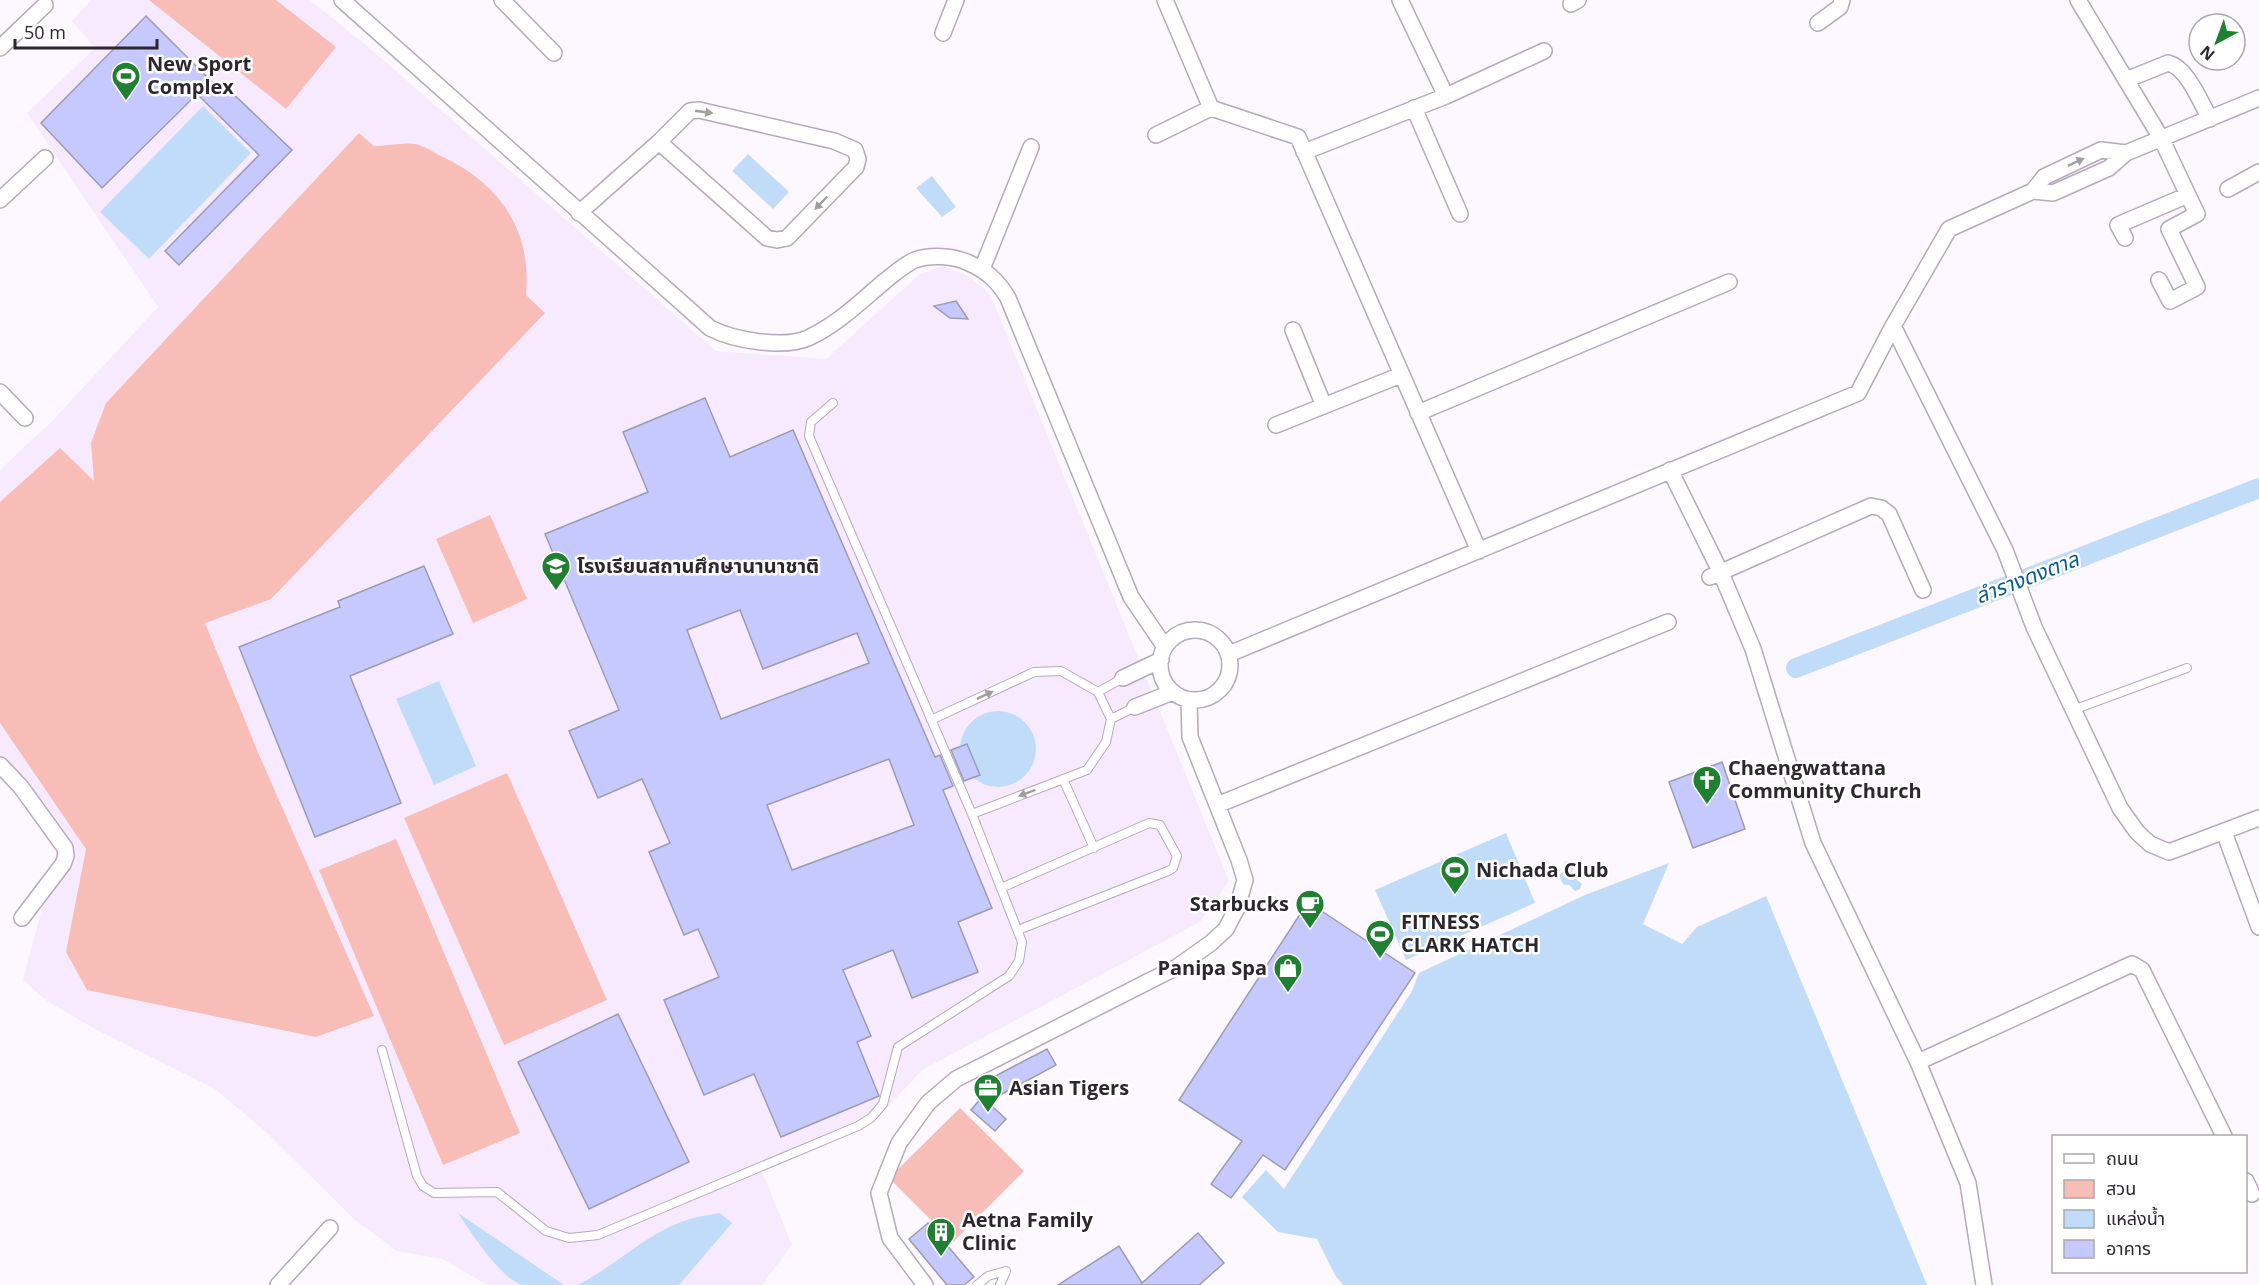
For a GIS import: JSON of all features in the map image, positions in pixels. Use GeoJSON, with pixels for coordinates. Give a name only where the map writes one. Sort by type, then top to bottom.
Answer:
{"type":"FeatureCollection","features":[{"type":"Feature","properties":{"kind":"street"},"geometry":{"type":"LineString","coordinates":[[342,0],[710,328],[724,335],[782,342],[805,339],[826,329],[915,260],[937,257],[960,259],[982,269],[998,282],[1008,298],[1131,597],[1163,653],[1162,676],[1173,692],[1189,700],[1206,699],[1221,689],[1227,680],[1230,669],[1229,654],[1220,640],[1210,633],[1193,630],[1180,634],[1163,653],[1123,678]]}},
{"type":"Feature","properties":{"kind":"street"},"geometry":{"type":"LineString","coordinates":[[502,0],[554,53]]}},
{"type":"Feature","properties":{"kind":"street"},"geometry":{"type":"LineString","coordinates":[[943,33],[956,0]]}},
{"type":"Feature","properties":{"kind":"street"},"geometry":{"type":"LineString","coordinates":[[1165,0],[1211,108]]}},
{"type":"Feature","properties":{"kind":"street"},"geometry":{"type":"LineString","coordinates":[[1400,0],[1446,96]]}},
{"type":"Feature","properties":{"kind":"street"},"geometry":{"type":"LineString","coordinates":[[1818,23],[1840,7],[1842,0]]}},
{"type":"Feature","properties":{"kind":"street"},"geometry":{"type":"LineString","coordinates":[[2078,0],[2161,138],[2198,214],[2169,229],[2197,287],[2170,301],[2159,280]]}},
{"type":"Feature","properties":{"kind":"street"},"geometry":{"type":"LineString","coordinates":[[0,48],[45,5]]}},
{"type":"Feature","properties":{"kind":"street"},"geometry":{"type":"LineString","coordinates":[[1304,152],[1446,96],[1544,51]]}},
{"type":"Feature","properties":{"kind":"street"},"geometry":{"type":"LineString","coordinates":[[2126,80],[2168,63],[2174,64],[2183,71],[2210,118]]}},
{"type":"Feature","properties":{"kind":"street"},"geometry":{"type":"LineString","coordinates":[[1229,654],[1858,393],[1893,326],[1949,229],[2033,191],[2053,193],[2109,168],[2126,153],[2259,98]]}},
{"type":"Feature","properties":{"kind":"street"},"geometry":{"type":"LineString","coordinates":[[1156,135],[1211,108],[1298,137],[1479,551]]}},
{"type":"Feature","properties":{"kind":"street"},"geometry":{"type":"LineString","coordinates":[[1414,108],[1460,214]]}},
{"type":"Feature","properties":{"kind":"street"},"geometry":{"type":"LineString","coordinates":[[579,213],[659,142],[690,111],[699,110],[834,141],[855,150],[858,159],[856,167],[787,238],[777,240],[767,238],[659,142]]}},
{"type":"Feature","properties":{"kind":"street"},"geometry":{"type":"LineString","coordinates":[[982,269],[1031,147]]}},
{"type":"Feature","properties":{"kind":"street"},"geometry":{"type":"LineString","coordinates":[[0,200],[45,158]]}},
{"type":"Feature","properties":{"kind":"street"},"geometry":{"type":"LineString","coordinates":[[2228,189],[2259,172]]}},
{"type":"Feature","properties":{"kind":"street"},"geometry":{"type":"LineString","coordinates":[[2125,238],[2118,225],[2188,195]]}},
{"type":"Feature","properties":{"kind":"street"},"geometry":{"type":"LineString","coordinates":[[1418,413],[1729,282]]}},
{"type":"Feature","properties":{"kind":"street"},"geometry":{"type":"LineString","coordinates":[[1893,326],[2005,550],[2034,627],[2072,711],[2120,808],[2137,832],[2150,844],[2169,852],[2259,818]]}},
{"type":"Feature","properties":{"kind":"street"},"geometry":{"type":"LineString","coordinates":[[1293,330],[1324,406]]}},
{"type":"Feature","properties":{"kind":"street"},"geometry":{"type":"LineString","coordinates":[[1276,425],[1401,375]]}},
{"type":"Feature","properties":{"kind":"street"},"geometry":{"type":"LineString","coordinates":[[0,392],[25,418]]}},
{"type":"Feature","properties":{"kind":"street"},"geometry":{"type":"LineString","coordinates":[[1670,470],[1715,575],[1753,649],[1813,843],[1918,1062],[1968,1183],[1984,1285]]}},
{"type":"Feature","properties":{"kind":"street"},"geometry":{"type":"LineString","coordinates":[[1715,575],[1871,506],[1881,508],[1889,514],[1923,590]]}},
{"type":"Feature","properties":{"kind":"street"},"geometry":{"type":"LineString","coordinates":[[1217,805],[1668,622]]}},
{"type":"Feature","properties":{"kind":"street"},"geometry":{"type":"LineString","coordinates":[[1134,707],[1173,692]]}},
{"type":"Feature","properties":{"kind":"street"},"geometry":{"type":"LineString","coordinates":[[925,1285],[890,1238],[879,1193],[899,1143],[928,1103],[956,1079],[1177,967],[1211,943],[1226,929],[1237,908],[1245,880],[1190,737],[1189,700]]}},
{"type":"Feature","properties":{"kind":"street"},"geometry":{"type":"LineString","coordinates":[[0,765],[21,787],[65,848],[66,856],[63,864],[22,918]]}},
{"type":"Feature","properties":{"kind":"street"},"geometry":{"type":"LineString","coordinates":[[2224,832],[2259,927]]}},
{"type":"Feature","properties":{"kind":"street"},"geometry":{"type":"LineString","coordinates":[[1918,1062],[2132,964],[2142,970],[2223,1135]]}},
{"type":"Feature","properties":{"kind":"street"},"geometry":{"type":"LineString","coordinates":[[278,1285],[330,1228]]}},
{"type":"Feature","properties":{"kind":"lane"},"geometry":{"type":"LineString","coordinates":[[382,1050],[417,1176],[423,1186],[434,1193],[497,1192],[546,1231],[569,1238],[598,1235],[858,1126],[871,1118],[883,1104],[898,1047],[1009,976],[1019,961],[1022,942],[1018,930],[972,814],[808,436],[811,422],[833,403]]}},
{"type":"Feature","properties":{"kind":"lane"},"geometry":{"type":"LineString","coordinates":[[2072,711],[2187,668]]}},
{"type":"Feature","properties":{"kind":"lane"},"geometry":{"type":"LineString","coordinates":[[932,720],[1034,672],[1061,671],[1098,692],[1111,719],[1106,742],[1087,770],[972,814]]}},
{"type":"Feature","properties":{"kind":"lane"},"geometry":{"type":"LineString","coordinates":[[1098,692],[1123,678]]}},
{"type":"Feature","properties":{"kind":"lane"},"geometry":{"type":"LineString","coordinates":[[1111,719],[1134,707]]}},
{"type":"Feature","properties":{"kind":"lane"},"geometry":{"type":"LineString","coordinates":[[1063,779],[1094,848]]}},
{"type":"Feature","properties":{"kind":"lane"},"geometry":{"type":"LineString","coordinates":[[1001,888],[1149,823],[1160,825],[1177,856],[1173,868],[1168,871],[1018,930]]}},
{"type":"Feature","properties":{"kind":"lane"},"geometry":{"type":"LineString","coordinates":[[977,1285],[988,1276],[1006,1271],[1000,1285]]}},
{"type":"Feature","properties":{"kind":"shaded area","name":"โรงเรียนสถานศึกษานานาชาติ"},"geometry":{"type":"Polygon","coordinates":[[[91,0],[310,0],[372,50],[716,351],[826,359],[920,274],[942,266],[968,276],[990,294],[1229,881],[1200,922],[922,1070],[879,1116],[761,1169],[792,1245],[762,1285],[487,1285],[442,1259],[397,1251],[355,1220],[266,1132],[215,1089],[95,1029],[47,1001],[23,980],[59,844],[0,760],[0,470],[53,420],[158,307],[27,113],[95,48],[72,21],[91,0]]]}},
{"type":"Feature","properties":{"kind":"green space"},"geometry":{"type":"Polygon","coordinates":[[[149,0],[276,0],[336,47],[286,109],[149,0]]]}},
{"type":"Feature","properties":{"kind":"green space"},"geometry":{"type":"Polygon","coordinates":[[[359,133],[374,146],[406,143],[422,146],[462,167],[495,194],[508,211],[517,229],[526,271],[526,295],[545,313],[271,599],[205,623],[260,757],[374,1016],[316,1037],[87,990],[66,952],[86,849],[0,723],[0,502],[60,448],[94,481],[91,443],[106,403],[359,133]]]}},
{"type":"Feature","properties":{"kind":"green space"},"geometry":{"type":"Polygon","coordinates":[[[490,515],[527,599],[473,623],[436,539],[490,515]]]}},
{"type":"Feature","properties":{"kind":"green space"},"geometry":{"type":"Polygon","coordinates":[[[507,773],[607,1000],[504,1045],[404,818],[507,773]]]}},
{"type":"Feature","properties":{"kind":"green space"},"geometry":{"type":"Polygon","coordinates":[[[396,839],[520,1133],[443,1165],[319,870],[396,839]]]}},
{"type":"Feature","properties":{"kind":"green space"},"geometry":{"type":"Polygon","coordinates":[[[960,1108],[1024,1171],[953,1242],[889,1178],[960,1108]]]}},
{"type":"Feature","properties":{"kind":"water"},"geometry":{"type":"Polygon","coordinates":[[[203,106],[251,153],[149,259],[100,212],[203,106]]]}},
{"type":"Feature","properties":{"kind":"water"},"geometry":{"type":"Polygon","coordinates":[[[748,154],[789,192],[773,209],[732,171],[748,154]]]}},
{"type":"Feature","properties":{"kind":"water"},"geometry":{"type":"Polygon","coordinates":[[[932,176],[956,207],[942,217],[916,188],[932,176]]]}},
{"type":"Feature","properties":{"kind":"water"},"geometry":{"type":"Polygon","coordinates":[[[439,681],[476,766],[434,785],[396,699],[439,681]]]}},
{"type":"Feature","properties":{"kind":"water"},"geometry":{"type":"Polygon","coordinates":[[[998,711],[1012,714],[1025,722],[1033,735],[1036,749],[1033,763],[1025,776],[1012,784],[998,787],[984,784],[971,776],[963,763],[960,749],[963,735],[971,722],[984,714],[998,711]]]}},
{"type":"Feature","properties":{"kind":"water","name":"Nichada Club"},"geometry":{"type":"Polygon","coordinates":[[[1506,833],[1535,903],[1406,960],[1375,890],[1506,833]]]}},
{"type":"Feature","properties":{"kind":"water"},"geometry":{"type":"Polygon","coordinates":[[[1569,861],[1574,865],[1572,871],[1577,880],[1582,884],[1580,889],[1575,891],[1569,885],[1564,885],[1559,877],[1565,871],[1563,867],[1565,862],[1569,861]]]}},
{"type":"Feature","properties":{"kind":"water"},"geometry":{"type":"Polygon","coordinates":[[[1669,863],[1643,924],[1682,944],[1697,927],[1766,896],[1927,1285],[1343,1285],[1335,1275],[1317,1239],[1278,1232],[1242,1197],[1266,1170],[1284,1189],[1412,991],[1419,973],[1585,895],[1669,863]]]}},
{"type":"Feature","properties":{"kind":"water"},"geometry":{"type":"Polygon","coordinates":[[[458,1213],[564,1285],[522,1285],[514,1281],[496,1265],[458,1213]]]}},
{"type":"Feature","properties":{"kind":"water"},"geometry":{"type":"Polygon","coordinates":[[[720,1213],[732,1223],[679,1285],[577,1285],[658,1233],[695,1218],[720,1213]]]}},
{"type":"Feature","properties":{"kind":"building","name":"New Sport Complex"},"geometry":{"type":"Polygon","coordinates":[[[146,16],[220,90],[224,85],[292,150],[179,265],[165,251],[259,155],[197,94],[102,188],[41,123],[146,16]]]}},
{"type":"Feature","properties":{"kind":"building"},"geometry":{"type":"Polygon","coordinates":[[[956,301],[968,319],[950,318],[934,306],[956,301]]]}},
{"type":"Feature","properties":{"kind":"building"},"geometry":{"type":"Polygon","coordinates":[[[705,398],[730,457],[793,430],[935,757],[940,755],[953,786],[943,790],[992,908],[958,922],[978,972],[912,998],[893,950],[843,970],[871,1036],[857,1042],[879,1096],[781,1137],[754,1074],[704,1095],[664,1000],[719,977],[698,929],[684,935],[649,852],[670,843],[642,779],[598,798],[569,731],[619,710],[545,534],[648,492],[623,432],[705,398]],[[740,610],[687,630],[721,719],[869,663],[857,633],[763,669],[740,610]],[[889,759],[767,805],[792,870],[914,825],[889,759]]]}},
{"type":"Feature","properties":{"kind":"building"},"geometry":{"type":"Polygon","coordinates":[[[424,566],[453,634],[350,676],[401,803],[315,837],[239,647],[340,607],[338,601],[424,566]]]}},
{"type":"Feature","properties":{"kind":"building"},"geometry":{"type":"Polygon","coordinates":[[[967,744],[980,775],[964,781],[951,750],[967,744]]]}},
{"type":"Feature","properties":{"kind":"building","name":"Chaengwattana Community Church"},"geometry":{"type":"Polygon","coordinates":[[[1722,762],[1745,829],[1693,848],[1669,782],[1722,762]]]}},
{"type":"Feature","properties":{"kind":"building"},"geometry":{"type":"Polygon","coordinates":[[[1308,902],[1415,973],[1285,1170],[1263,1155],[1231,1198],[1211,1184],[1242,1141],[1179,1100],[1308,902]]]}},
{"type":"Feature","properties":{"kind":"building"},"geometry":{"type":"Polygon","coordinates":[[[618,1014],[689,1162],[589,1209],[518,1062],[618,1014]]]}},
{"type":"Feature","properties":{"kind":"building"},"geometry":{"type":"Polygon","coordinates":[[[1047,1049],[1056,1065],[991,1100],[982,1083],[1047,1049]]]}},
{"type":"Feature","properties":{"kind":"building","name":"Asian Tigers"},"geometry":{"type":"Polygon","coordinates":[[[982,1097],[1006,1119],[995,1131],[971,1110],[982,1097]]]}},
{"type":"Feature","properties":{"kind":"building","name":"Aetna Family Clinic"},"geometry":{"type":"Polygon","coordinates":[[[928,1223],[974,1277],[964,1285],[947,1285],[909,1239],[928,1223]]]}},
{"type":"Feature","properties":{"kind":"building"},"geometry":{"type":"Polygon","coordinates":[[[1198,1233],[1224,1263],[1199,1285],[1058,1285],[1119,1246],[1142,1283],[1198,1233]]]}},
{"type":"Feature","properties":{"kind":"waterway","name":"ลำรางดงตาล"},"geometry":{"type":"LineString","coordinates":[[1796,668],[2259,488]]}},
{"type":"Feature","properties":{"kind":"place","name":"New Sport Complex"},"geometry":{"type":"Point","coordinates":[126,102]}},
{"type":"Feature","properties":{"kind":"place","name":"โรงเรียนสถานศึกษานานาชาติ"},"geometry":{"type":"Point","coordinates":[556,592]}},
{"type":"Feature","properties":{"kind":"place","name":"Chaengwattana Community Church"},"geometry":{"type":"Point","coordinates":[1707,806]}},
{"type":"Feature","properties":{"kind":"place","name":"Nichada Club"},"geometry":{"type":"Point","coordinates":[1455,896]}},
{"type":"Feature","properties":{"kind":"place","name":"Starbucks"},"geometry":{"type":"Point","coordinates":[1310,930]}},
{"type":"Feature","properties":{"kind":"place","name":"FITNESS CLARK HATCH"},"geometry":{"type":"Point","coordinates":[1380,960]}},
{"type":"Feature","properties":{"kind":"place","name":"Panipa Spa"},"geometry":{"type":"Point","coordinates":[1288,994]}},
{"type":"Feature","properties":{"kind":"place","name":"Asian Tigers"},"geometry":{"type":"Point","coordinates":[988,1114]}},
{"type":"Feature","properties":{"kind":"place","name":"Aetna Family Clinic"},"geometry":{"type":"Point","coordinates":[941,1258]}}]}
